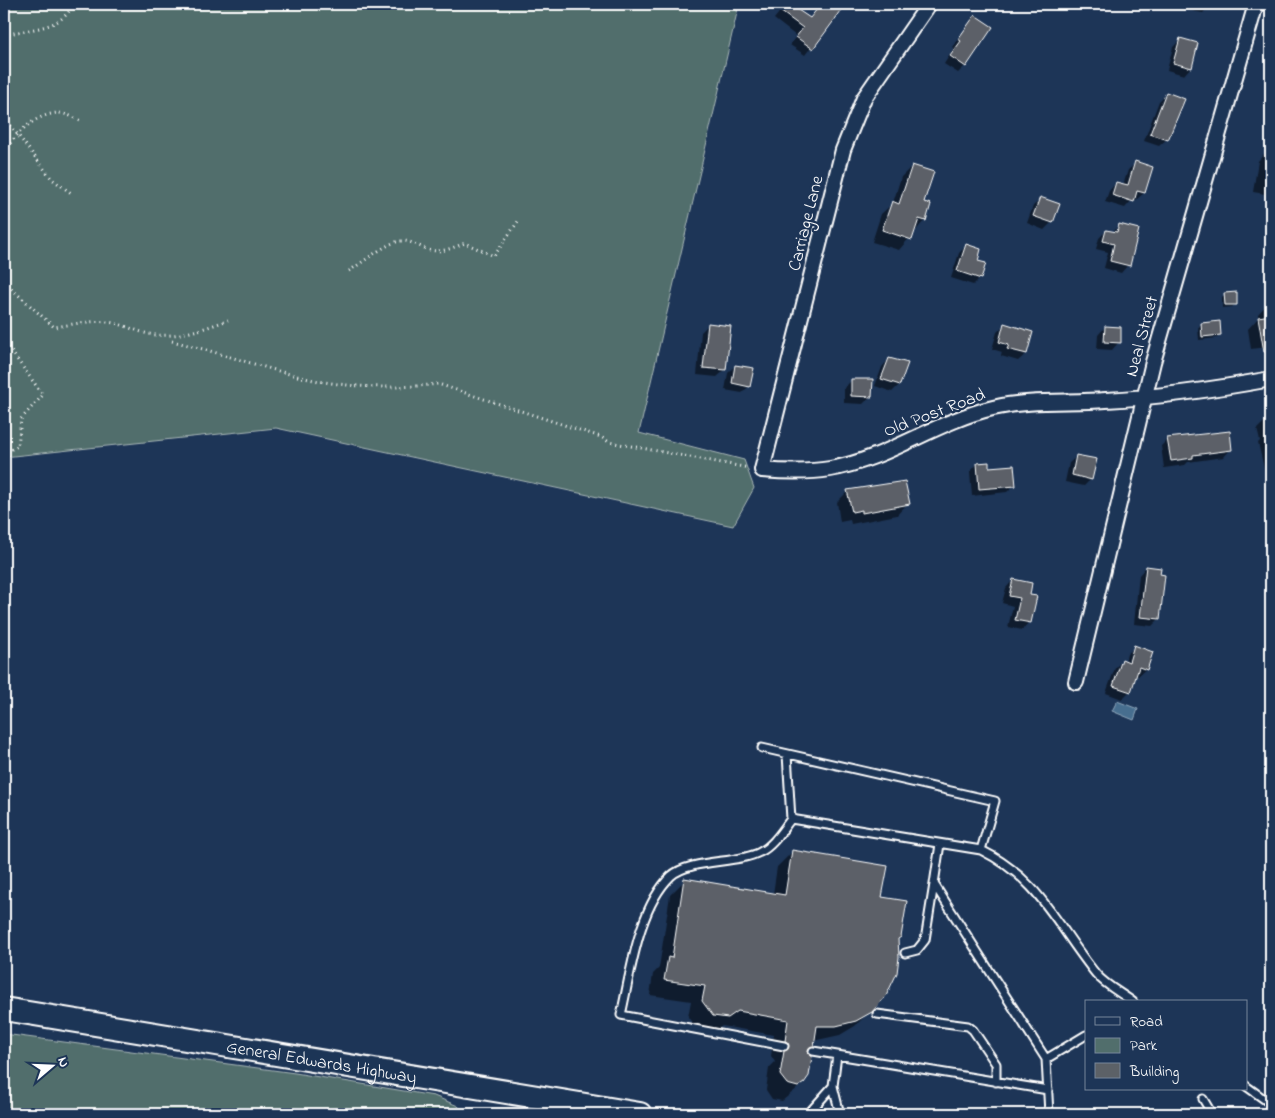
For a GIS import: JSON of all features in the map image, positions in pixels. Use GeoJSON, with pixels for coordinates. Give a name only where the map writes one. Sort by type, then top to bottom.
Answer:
{"type":"FeatureCollection","features":[{"type":"Feature","properties":{"kind":"main road","name":"General Edwards Highway"},"geometry":{"type":"LineString","coordinates":[[4,1009],[640,1114]]}},
{"type":"Feature","properties":{"kind":"main road"},"geometry":{"type":"LineString","coordinates":[[488,1089],[514,1100],[531,1114]]}},
{"type":"Feature","properties":{"kind":"street","name":"Carriage Lane"},"geometry":{"type":"LineString","coordinates":[[762,470],[843,150],[852,123],[864,98],[929,4]]}},
{"type":"Feature","properties":{"kind":"street","name":"Neal Street"},"geometry":{"type":"LineString","coordinates":[[1076,682],[1144,398],[1256,4]]}},
{"type":"Feature","properties":{"kind":"street","name":"Old Post Road"},"geometry":{"type":"LineString","coordinates":[[762,470],[797,473],[832,469],[864,460],[962,417],[992,408],[1018,404],[1144,398],[1218,389],[1271,379]]}},
{"type":"Feature","properties":{"kind":"lane"},"geometry":{"type":"LineString","coordinates":[[762,748],[995,801],[981,850]]}},
{"type":"Feature","properties":{"kind":"lane"},"geometry":{"type":"LineString","coordinates":[[784,1046],[621,1015],[642,925],[658,894],[672,875],[685,868],[760,852],[791,819],[787,754]]}},
{"type":"Feature","properties":{"kind":"lane"},"geometry":{"type":"LineString","coordinates":[[791,819],[981,850],[1001,860],[1036,890],[1098,976],[1130,1000]]}},
{"type":"Feature","properties":{"kind":"lane"},"geometry":{"type":"LineString","coordinates":[[905,953],[917,950],[925,940],[940,844]]}},
{"type":"Feature","properties":{"kind":"lane"},"geometry":{"type":"LineString","coordinates":[[934,884],[1046,1060],[1049,1114]]}},
{"type":"Feature","properties":{"kind":"lane"},"geometry":{"type":"LineString","coordinates":[[877,1014],[968,1026],[973,1030],[996,1064],[996,1082]]}},
{"type":"Feature","properties":{"kind":"lane"},"geometry":{"type":"LineString","coordinates":[[1046,1060],[1085,1035]]}},
{"type":"Feature","properties":{"kind":"lane"},"geometry":{"type":"LineString","coordinates":[[813,1051],[1048,1090]]}},
{"type":"Feature","properties":{"kind":"lane"},"geometry":{"type":"LineString","coordinates":[[837,1055],[833,1086],[840,1114]]}},
{"type":"Feature","properties":{"kind":"lane"},"geometry":{"type":"LineString","coordinates":[[808,1114],[833,1086]]}},
{"type":"Feature","properties":{"kind":"lane"},"geometry":{"type":"LineString","coordinates":[[1248,1087],[1271,1104]]}},
{"type":"Feature","properties":{"kind":"lane"},"geometry":{"type":"LineString","coordinates":[[1203,1099],[1212,1114]]}},
{"type":"Feature","properties":{"kind":"path"},"geometry":{"type":"LineString","coordinates":[[4,36],[42,29],[65,16],[73,4]]}},
{"type":"Feature","properties":{"kind":"path"},"geometry":{"type":"LineString","coordinates":[[4,150],[24,126],[60,113],[81,121]]}},
{"type":"Feature","properties":{"kind":"path"},"geometry":{"type":"LineString","coordinates":[[4,117],[52,179],[71,193]]}},
{"type":"Feature","properties":{"kind":"path"},"geometry":{"type":"LineString","coordinates":[[349,271],[390,245],[401,241],[416,244],[430,250],[445,250],[464,243],[494,256],[519,220]]}},
{"type":"Feature","properties":{"kind":"path"},"geometry":{"type":"LineString","coordinates":[[4,282],[54,327],[89,321],[109,322],[150,334],[176,335],[228,320]]}},
{"type":"Feature","properties":{"kind":"path"},"geometry":{"type":"LineString","coordinates":[[172,341],[310,379],[343,384],[405,387],[438,384],[601,437],[610,442],[762,470]]}},
{"type":"Feature","properties":{"kind":"path"},"geometry":{"type":"LineString","coordinates":[[4,345],[11,351],[42,394],[21,419],[18,446],[4,453]]}},
{"type":"Feature","properties":{"kind":"green space"},"geometry":{"type":"Polygon","coordinates":[[[4,4],[739,4],[639,433],[744,460],[754,488],[733,526],[276,428],[4,457],[4,4]]]}},
{"type":"Feature","properties":{"kind":"green space"},"geometry":{"type":"Polygon","coordinates":[[[4,1034],[295,1073],[434,1096],[458,1106],[466,1114],[4,1114],[4,1034]]]}},
{"type":"Feature","properties":{"kind":"water"},"geometry":{"type":"Polygon","coordinates":[[[1117,701],[1138,709],[1134,720],[1112,711],[1117,701]]]}},
{"type":"Feature","properties":{"kind":"building"},"geometry":{"type":"Polygon","coordinates":[[[785,4],[789,4],[810,18],[821,4],[831,4],[841,11],[813,49],[796,37],[803,28],[780,11],[785,4]]]}},
{"type":"Feature","properties":{"kind":"building"},"geometry":{"type":"Polygon","coordinates":[[[975,15],[993,27],[966,67],[950,56],[961,41],[958,39],[975,15]]]}},
{"type":"Feature","properties":{"kind":"building"},"geometry":{"type":"Polygon","coordinates":[[[1180,38],[1198,43],[1192,68],[1173,63],[1180,38]]]}},
{"type":"Feature","properties":{"kind":"building"},"geometry":{"type":"Polygon","coordinates":[[[1166,92],[1185,99],[1168,140],[1150,134],[1166,92]]]}},
{"type":"Feature","properties":{"kind":"building"},"geometry":{"type":"Polygon","coordinates":[[[1135,161],[1153,167],[1145,193],[1137,191],[1134,202],[1112,195],[1116,182],[1128,185],[1135,161]]]}},
{"type":"Feature","properties":{"kind":"building"},"geometry":{"type":"Polygon","coordinates":[[[912,165],[934,172],[924,202],[931,204],[926,221],[919,219],[912,240],[882,230],[892,201],[899,204],[912,165]]]}},
{"type":"Feature","properties":{"kind":"building"},"geometry":{"type":"Polygon","coordinates":[[[1040,197],[1060,204],[1053,223],[1033,216],[1040,197]]]}},
{"type":"Feature","properties":{"kind":"building"},"geometry":{"type":"Polygon","coordinates":[[[1119,224],[1139,229],[1130,266],[1110,261],[1114,244],[1103,241],[1106,230],[1117,232],[1119,224]]]}},
{"type":"Feature","properties":{"kind":"building"},"geometry":{"type":"Polygon","coordinates":[[[966,244],[981,249],[978,261],[986,263],[981,279],[957,271],[966,244]]]}},
{"type":"Feature","properties":{"kind":"building"},"geometry":{"type":"Polygon","coordinates":[[[1237,292],[1237,305],[1225,305],[1224,293],[1237,292]]]}},
{"type":"Feature","properties":{"kind":"building"},"geometry":{"type":"Polygon","coordinates":[[[1271,315],[1271,352],[1264,352],[1258,317],[1271,315]]]}},
{"type":"Feature","properties":{"kind":"building"},"geometry":{"type":"Polygon","coordinates":[[[1220,321],[1221,335],[1202,337],[1201,323],[1220,321]]]}},
{"type":"Feature","properties":{"kind":"building"},"geometry":{"type":"Polygon","coordinates":[[[708,323],[731,326],[726,370],[703,368],[708,323]]]}},
{"type":"Feature","properties":{"kind":"building"},"geometry":{"type":"Polygon","coordinates":[[[1004,323],[1033,332],[1027,354],[1007,349],[1009,345],[999,342],[1004,323]]]}},
{"type":"Feature","properties":{"kind":"building"},"geometry":{"type":"Polygon","coordinates":[[[1105,326],[1121,327],[1121,343],[1104,342],[1105,326]]]}},
{"type":"Feature","properties":{"kind":"building"},"geometry":{"type":"Polygon","coordinates":[[[889,358],[908,363],[900,385],[881,379],[889,358]]]}},
{"type":"Feature","properties":{"kind":"building"},"geometry":{"type":"Polygon","coordinates":[[[735,365],[754,368],[750,387],[732,383],[735,365]]]}},
{"type":"Feature","properties":{"kind":"building"},"geometry":{"type":"Polygon","coordinates":[[[851,379],[873,379],[872,397],[851,396],[851,379]]]}},
{"type":"Feature","properties":{"kind":"building"},"geometry":{"type":"Polygon","coordinates":[[[1230,431],[1232,450],[1193,455],[1193,458],[1171,461],[1167,438],[1230,431]]]}},
{"type":"Feature","properties":{"kind":"building"},"geometry":{"type":"Polygon","coordinates":[[[1076,455],[1097,459],[1092,480],[1072,475],[1076,455]]]}},
{"type":"Feature","properties":{"kind":"building"},"geometry":{"type":"Polygon","coordinates":[[[989,462],[989,467],[1014,465],[1016,486],[979,489],[977,463],[989,462]]]}},
{"type":"Feature","properties":{"kind":"building"},"geometry":{"type":"Polygon","coordinates":[[[905,481],[910,504],[862,513],[862,510],[852,512],[847,490],[905,481]]]}},
{"type":"Feature","properties":{"kind":"building"},"geometry":{"type":"Polygon","coordinates":[[[1146,566],[1161,568],[1160,574],[1165,575],[1160,619],[1140,617],[1146,566]]]}},
{"type":"Feature","properties":{"kind":"building"},"geometry":{"type":"Polygon","coordinates":[[[1013,579],[1032,583],[1030,595],[1037,596],[1031,623],[1015,620],[1020,598],[1009,596],[1013,579]]]}},
{"type":"Feature","properties":{"kind":"building"},"geometry":{"type":"Polygon","coordinates":[[[1134,645],[1153,652],[1147,670],[1139,667],[1131,692],[1113,686],[1122,659],[1129,662],[1134,645]]]}},
{"type":"Feature","properties":{"kind":"building"},"geometry":{"type":"Polygon","coordinates":[[[792,850],[888,866],[882,897],[907,901],[901,937],[898,939],[899,957],[897,973],[886,996],[872,1012],[856,1021],[836,1026],[817,1026],[814,1046],[808,1051],[812,1056],[809,1076],[798,1087],[787,1084],[780,1075],[784,1051],[789,1046],[785,1041],[788,1020],[738,1011],[728,1018],[713,1016],[702,1001],[705,986],[664,980],[668,957],[672,958],[684,878],[785,895],[792,850]]]}}]}
